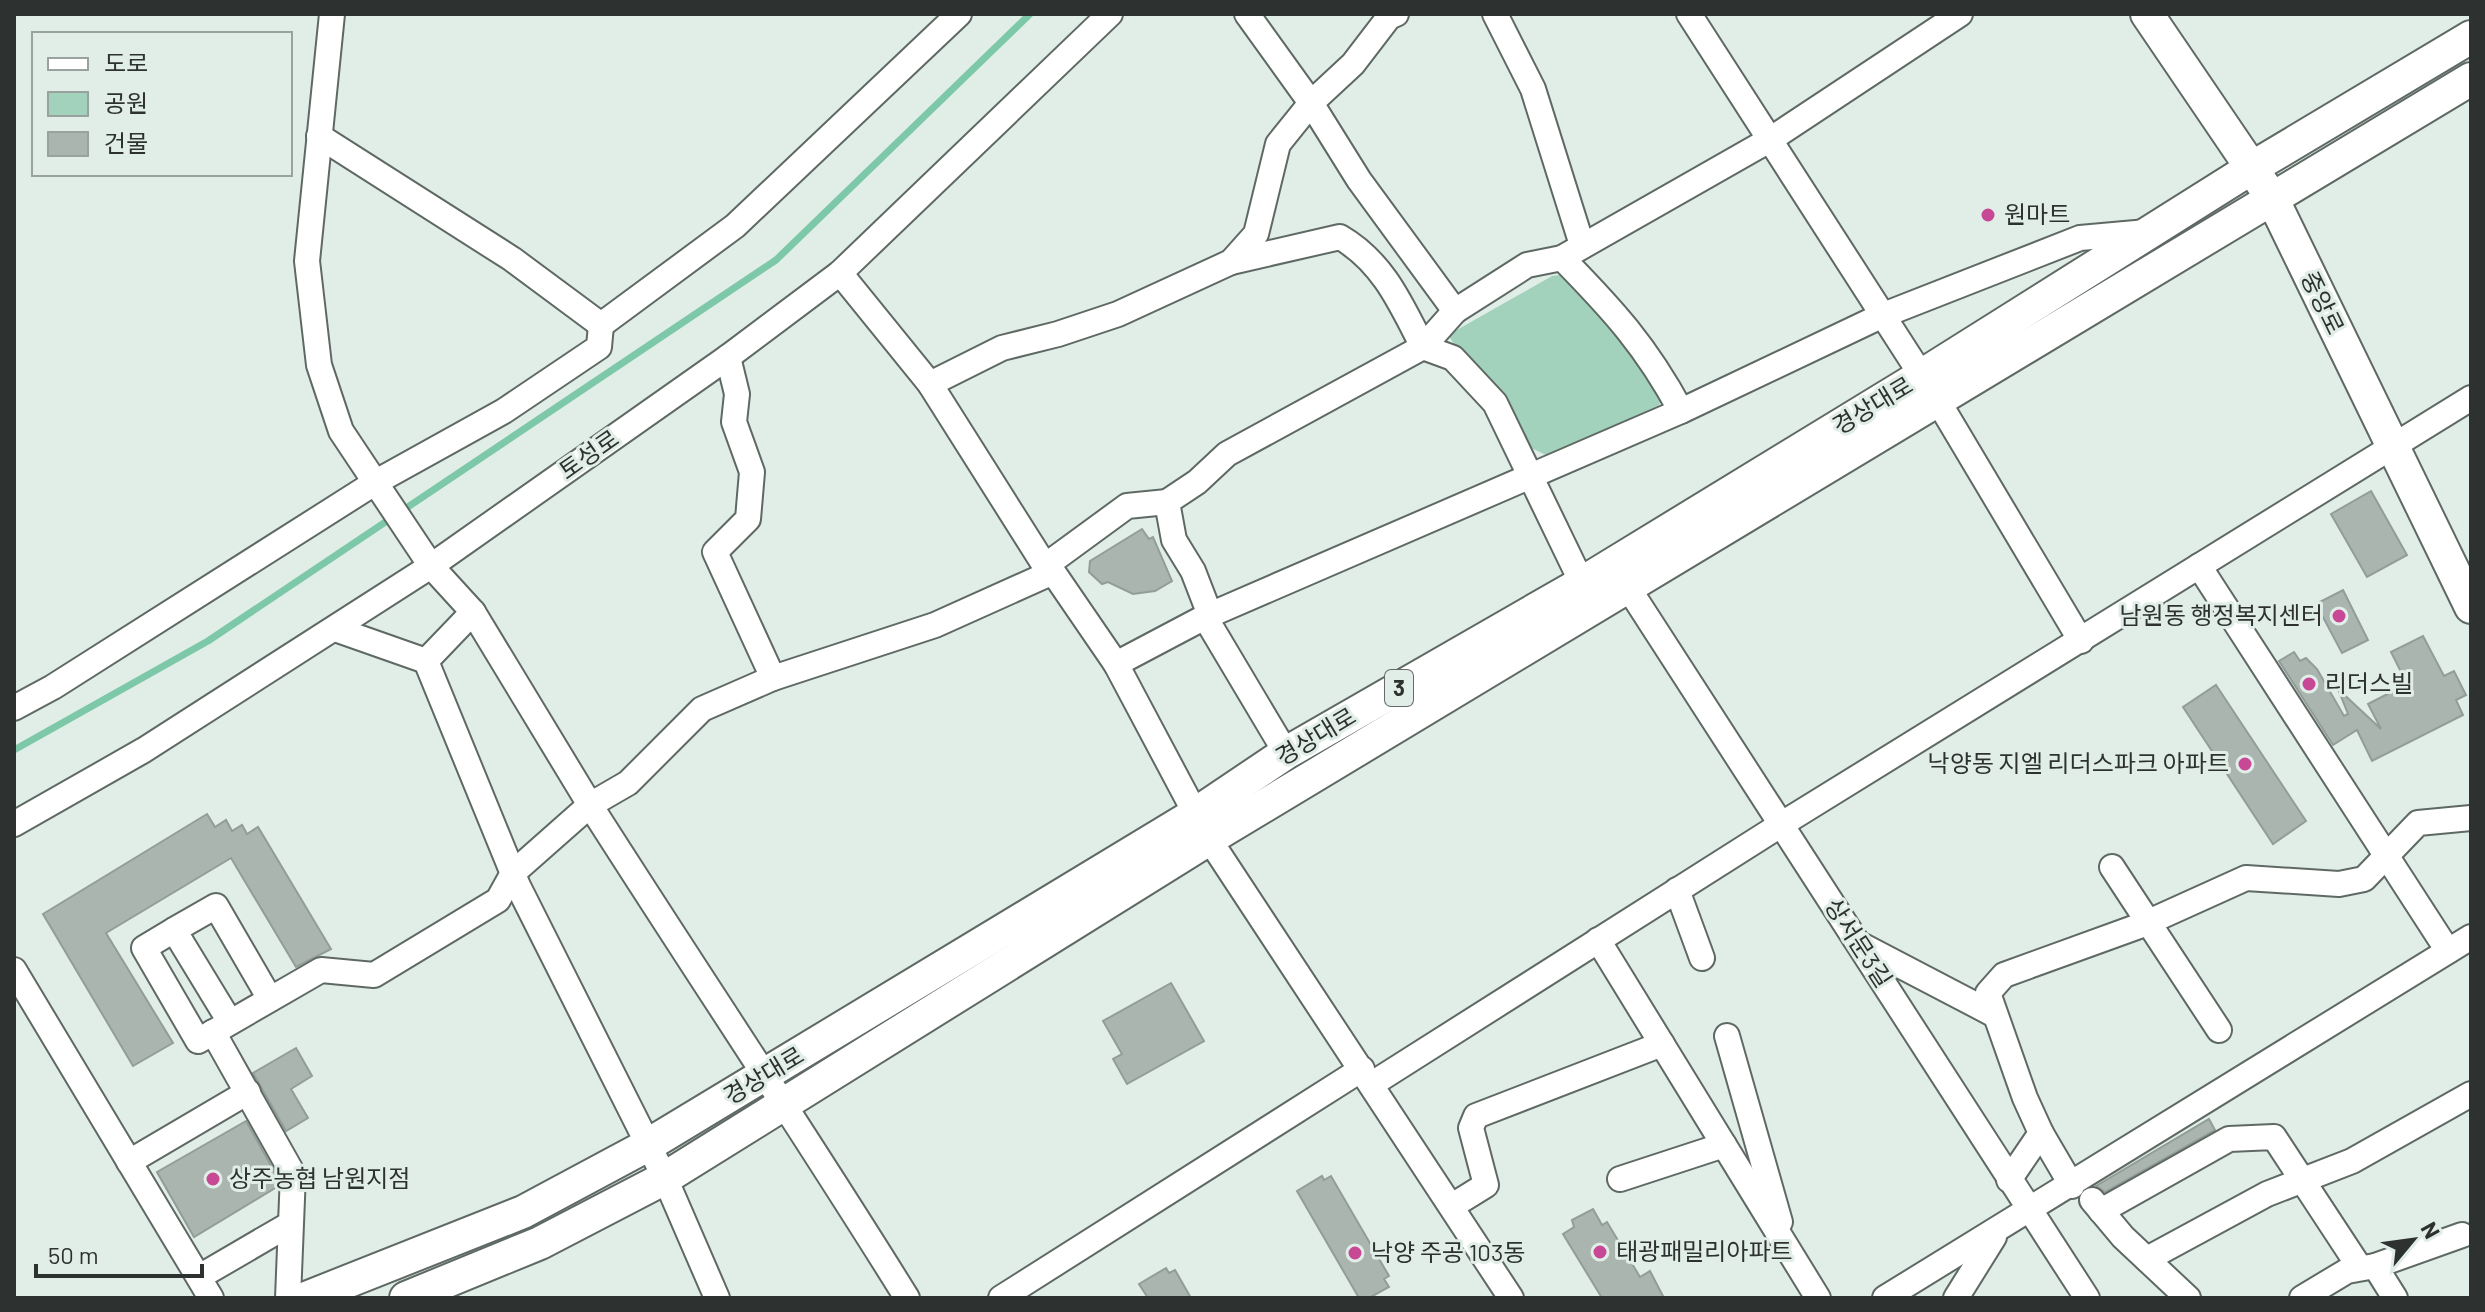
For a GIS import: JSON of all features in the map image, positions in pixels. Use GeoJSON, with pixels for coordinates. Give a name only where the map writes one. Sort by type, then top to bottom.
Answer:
{"type":"FeatureCollection","features":[{"type":"Feature","properties":{"kind":"main road","name":"중앙로"},"geometry":{"type":"LineString","coordinates":[[2147,14],[2272,198],[2471,607]]}},
{"type":"Feature","properties":{"kind":"main road","name":"경상대로"},"geometry":{"type":"LineString","coordinates":[[306,1298],[523,1212],[648,1145],[776,1087],[1202,827],[1629,589],[1930,388],[2150,232],[2471,37]]}},
{"type":"Feature","properties":{"kind":"main road","name":"경상대로"},"geometry":{"type":"LineString","coordinates":[[1202,827],[1286,753],[1582,583],[2272,198],[2471,79]]}},
{"type":"Feature","properties":{"kind":"main road","name":"경상대로"},"geometry":{"type":"LineString","coordinates":[[406,1298],[540,1243],[665,1178],[776,1087]]}},
{"type":"Feature","properties":{"kind":"street"},"geometry":{"type":"LineString","coordinates":[[332,14],[307,261],[319,365],[341,431],[428,561],[473,612],[590,805],[698,974],[776,1087],[907,1298]]}},
{"type":"Feature","properties":{"kind":"street"},"geometry":{"type":"LineString","coordinates":[[14,708],[53,687],[376,482],[504,411],[599,347],[601,325],[735,226],[959,14]]}},
{"type":"Feature","properties":{"kind":"street","name":"토성로"},"geometry":{"type":"LineString","coordinates":[[14,824],[144,750],[335,629],[428,561],[728,357],[840,273],[1110,14]]}},
{"type":"Feature","properties":{"kind":"street"},"geometry":{"type":"LineString","coordinates":[[1247,14],[1311,103],[1359,180],[1455,311]]}},
{"type":"Feature","properties":{"kind":"street"},"geometry":{"type":"LineString","coordinates":[[1231,262],[1256,234],[1278,144],[1311,103],[1353,64],[1389,17],[1396,14]]}},
{"type":"Feature","properties":{"kind":"street"},"geometry":{"type":"LineString","coordinates":[[1495,14],[1533,89],[1572,252],[1653,359],[1681,411]]}},
{"type":"Feature","properties":{"kind":"street"},"geometry":{"type":"LineString","coordinates":[[1689,14],[1930,388],[2081,641]]}},
{"type":"Feature","properties":{"kind":"street"},"geometry":{"type":"LineString","coordinates":[[270,999],[216,906],[144,948],[198,1041],[321,970],[374,975],[498,900],[513,873],[590,805],[628,783],[702,709],[773,678],[935,625],[1049,569],[1127,506],[1167,502],[1197,482],[1227,454],[1423,347],[1455,311],[1527,265],[1572,252],[1771,139],[1960,14]]}},
{"type":"Feature","properties":{"kind":"street"},"geometry":{"type":"LineString","coordinates":[[319,136],[512,259],[601,325]]}},
{"type":"Feature","properties":{"kind":"street"},"geometry":{"type":"LineString","coordinates":[[1116,664],[1207,616],[1681,411],[1881,316],[2080,238],[2150,232]]}},
{"type":"Feature","properties":{"kind":"street"},"geometry":{"type":"LineString","coordinates":[[930,384],[1002,348],[1118,314],[1231,262],[1340,237],[1364,251],[1390,284],[1423,347],[1453,358],[1495,403],[1533,476],[1582,583]]}},
{"type":"Feature","properties":{"kind":"street"},"geometry":{"type":"LineString","coordinates":[[840,273],[930,384],[1049,569],[1116,664],[1202,827],[1511,1298]]}},
{"type":"Feature","properties":{"kind":"street"},"geometry":{"type":"LineString","coordinates":[[728,357],[737,394],[734,422],[752,472],[748,519],[715,552],[773,678]]}},
{"type":"Feature","properties":{"kind":"street"},"geometry":{"type":"LineString","coordinates":[[1001,1298],[1598,940],[2471,398]]}},
{"type":"Feature","properties":{"kind":"street"},"geometry":{"type":"LineString","coordinates":[[1167,502],[1174,540],[1193,571],[1207,616],[1286,753]]}},
{"type":"Feature","properties":{"kind":"street"},"geometry":{"type":"LineString","coordinates":[[2199,566],[2448,951]]}},
{"type":"Feature","properties":{"kind":"street","name":"상서문3길"},"geometry":{"type":"LineString","coordinates":[[1629,589],[2087,1298]]}},
{"type":"Feature","properties":{"kind":"street"},"geometry":{"type":"LineString","coordinates":[[426,661],[473,612]]}},
{"type":"Feature","properties":{"kind":"street"},"geometry":{"type":"LineString","coordinates":[[335,629],[426,661],[513,873],[665,1178],[717,1298]]}},
{"type":"Feature","properties":{"kind":"street"},"geometry":{"type":"LineString","coordinates":[[2188,1298],[2075,1184],[2041,1133],[1993,1014],[1988,993],[2004,975],[2147,923],[2246,878],[2339,884],[2364,879],[2418,823],[2471,818]]}},
{"type":"Feature","properties":{"kind":"street"},"geometry":{"type":"LineString","coordinates":[[2112,867],[2219,1030]]}},
{"type":"Feature","properties":{"kind":"street"},"geometry":{"type":"LineString","coordinates":[[1677,890],[1702,958]]}},
{"type":"Feature","properties":{"kind":"street"},"geometry":{"type":"LineString","coordinates":[[174,930],[222,1027],[248,1092],[293,1174],[288,1298]]}},
{"type":"Feature","properties":{"kind":"street"},"geometry":{"type":"LineString","coordinates":[[1885,1298],[2030,1212],[2471,937]]}},
{"type":"Feature","properties":{"kind":"street"},"geometry":{"type":"LineString","coordinates":[[1598,940],[1818,1298]]}},
{"type":"Feature","properties":{"kind":"street"},"geometry":{"type":"LineString","coordinates":[[1858,944],[1993,1014]]}},
{"type":"Feature","properties":{"kind":"street"},"geometry":{"type":"LineString","coordinates":[[14,970],[205,1288],[290,1224]]}},
{"type":"Feature","properties":{"kind":"street"},"geometry":{"type":"LineString","coordinates":[[1727,1036],[1788,1250]]}},
{"type":"Feature","properties":{"kind":"street"},"geometry":{"type":"LineString","coordinates":[[1452,1206],[1486,1185],[1471,1128],[1476,1116],[1662,1044]]}},
{"type":"Feature","properties":{"kind":"street"},"geometry":{"type":"LineString","coordinates":[[129,1162],[248,1092]]}},
{"type":"Feature","properties":{"kind":"street"},"geometry":{"type":"LineString","coordinates":[[2147,1259],[2302,1179],[2352,1161],[2471,1094]]}},
{"type":"Feature","properties":{"kind":"street"},"geometry":{"type":"LineString","coordinates":[[2009,1180],[2041,1133]]}},
{"type":"Feature","properties":{"kind":"street"},"geometry":{"type":"LineString","coordinates":[[2101,1211],[2229,1139],[2274,1137],[2368,1267],[2395,1298]]}},
{"type":"Feature","properties":{"kind":"street"},"geometry":{"type":"LineString","coordinates":[[1620,1179],[1724,1145]]}},
{"type":"Feature","properties":{"kind":"street"},"geometry":{"type":"LineString","coordinates":[[1956,1298],[1997,1231]]}},
{"type":"Feature","properties":{"kind":"street"},"geometry":{"type":"LineString","coordinates":[[2302,1298],[2347,1271],[2368,1267],[2462,1235]]}},
{"type":"Feature","properties":{"kind":"green space"},"geometry":{"type":"Polygon","coordinates":[[[1567,274],[1664,389],[1659,405],[1548,456],[1523,444],[1448,335],[1552,276],[1567,274]]]}},
{"type":"Feature","properties":{"kind":"building"},"geometry":{"type":"Polygon","coordinates":[[[2371,491],[2407,555],[2367,577],[2331,514],[2371,491]]]}},
{"type":"Feature","properties":{"kind":"building"},"geometry":{"type":"Polygon","coordinates":[[[1142,529],[1149,539],[1153,537],[1172,581],[1155,591],[1133,594],[1108,582],[1102,584],[1089,572],[1090,561],[1142,529]]]}},
{"type":"Feature","properties":{"kind":"building","name":"남원동 행정복지센터"},"geometry":{"type":"Polygon","coordinates":[[[2343,590],[2368,640],[2342,653],[2316,604],[2343,590]]]}},
{"type":"Feature","properties":{"kind":"building"},"geometry":{"type":"Polygon","coordinates":[[[2423,636],[2444,676],[2454,671],[2466,695],[2456,700],[2463,715],[2372,761],[2357,730],[2333,745],[2279,661],[2294,652],[2300,661],[2306,658],[2317,669],[2344,716],[2348,714],[2338,689],[2381,729],[2368,704],[2407,684],[2391,652],[2423,636]]]}},
{"type":"Feature","properties":{"kind":"building","name":"낙양동 지엘 리더스파크 아파트"},"geometry":{"type":"Polygon","coordinates":[[[2216,685],[2306,821],[2273,844],[2183,707],[2216,685]]]}},
{"type":"Feature","properties":{"kind":"building"},"geometry":{"type":"Polygon","coordinates":[[[207,814],[215,827],[226,820],[232,831],[242,825],[247,834],[258,827],[331,949],[296,967],[231,858],[106,933],[173,1043],[133,1066],[43,914],[207,814]]]}},
{"type":"Feature","properties":{"kind":"building"},"geometry":{"type":"Polygon","coordinates":[[[1171,983],[1204,1041],[1127,1084],[1113,1059],[1122,1054],[1103,1021],[1171,983]]]}},
{"type":"Feature","properties":{"kind":"building"},"geometry":{"type":"Polygon","coordinates":[[[296,1048],[312,1076],[291,1089],[308,1118],[286,1131],[253,1073],[296,1048]]]}},
{"type":"Feature","properties":{"kind":"building"},"geometry":{"type":"Polygon","coordinates":[[[2209,1119],[2215,1130],[2105,1192],[2096,1186],[2209,1119]]]}},
{"type":"Feature","properties":{"kind":"building"},"geometry":{"type":"Polygon","coordinates":[[[246,1121],[278,1178],[277,1187],[194,1237],[157,1172],[246,1121]]]}},
{"type":"Feature","properties":{"kind":"building","name":"낙양 주공 103동"},"geometry":{"type":"Polygon","coordinates":[[[1322,1176],[1324,1180],[1331,1176],[1389,1276],[1384,1279],[1389,1287],[1369,1298],[1359,1298],[1297,1191],[1322,1176]]]}},
{"type":"Feature","properties":{"kind":"building","name":"태광패밀리아파트"},"geometry":{"type":"Polygon","coordinates":[[[1593,1209],[1602,1225],[1607,1222],[1640,1277],[1650,1271],[1664,1298],[1602,1298],[1563,1234],[1574,1227],[1572,1220],[1593,1209]]]}},
{"type":"Feature","properties":{"kind":"building"},"geometry":{"type":"Polygon","coordinates":[[[1166,1268],[1169,1273],[1175,1270],[1191,1298],[1148,1298],[1139,1284],[1166,1268]]]}},
{"type":"Feature","properties":{"kind":"waterway"},"geometry":{"type":"LineString","coordinates":[[14,750],[208,641],[776,260],[1030,14]]}},
{"type":"Feature","properties":{"kind":"place","name":"원마트"},"geometry":{"type":"Point","coordinates":[1988,215]}},
{"type":"Feature","properties":{"kind":"place","name":"남원동 행정복지센터"},"geometry":{"type":"Point","coordinates":[2339,616]}},
{"type":"Feature","properties":{"kind":"place","name":"리더스빌"},"geometry":{"type":"Point","coordinates":[2309,684]}},
{"type":"Feature","properties":{"kind":"place","name":"낙양동 지엘 리더스파크 아파트"},"geometry":{"type":"Point","coordinates":[2245,764]}},
{"type":"Feature","properties":{"kind":"place","name":"상주농협 남원지점"},"geometry":{"type":"Point","coordinates":[213,1179]}},
{"type":"Feature","properties":{"kind":"place","name":"태광패밀리아파트"},"geometry":{"type":"Point","coordinates":[1600,1252]}},
{"type":"Feature","properties":{"kind":"place","name":"낙양 주공 103동"},"geometry":{"type":"Point","coordinates":[1355,1253]}}]}
